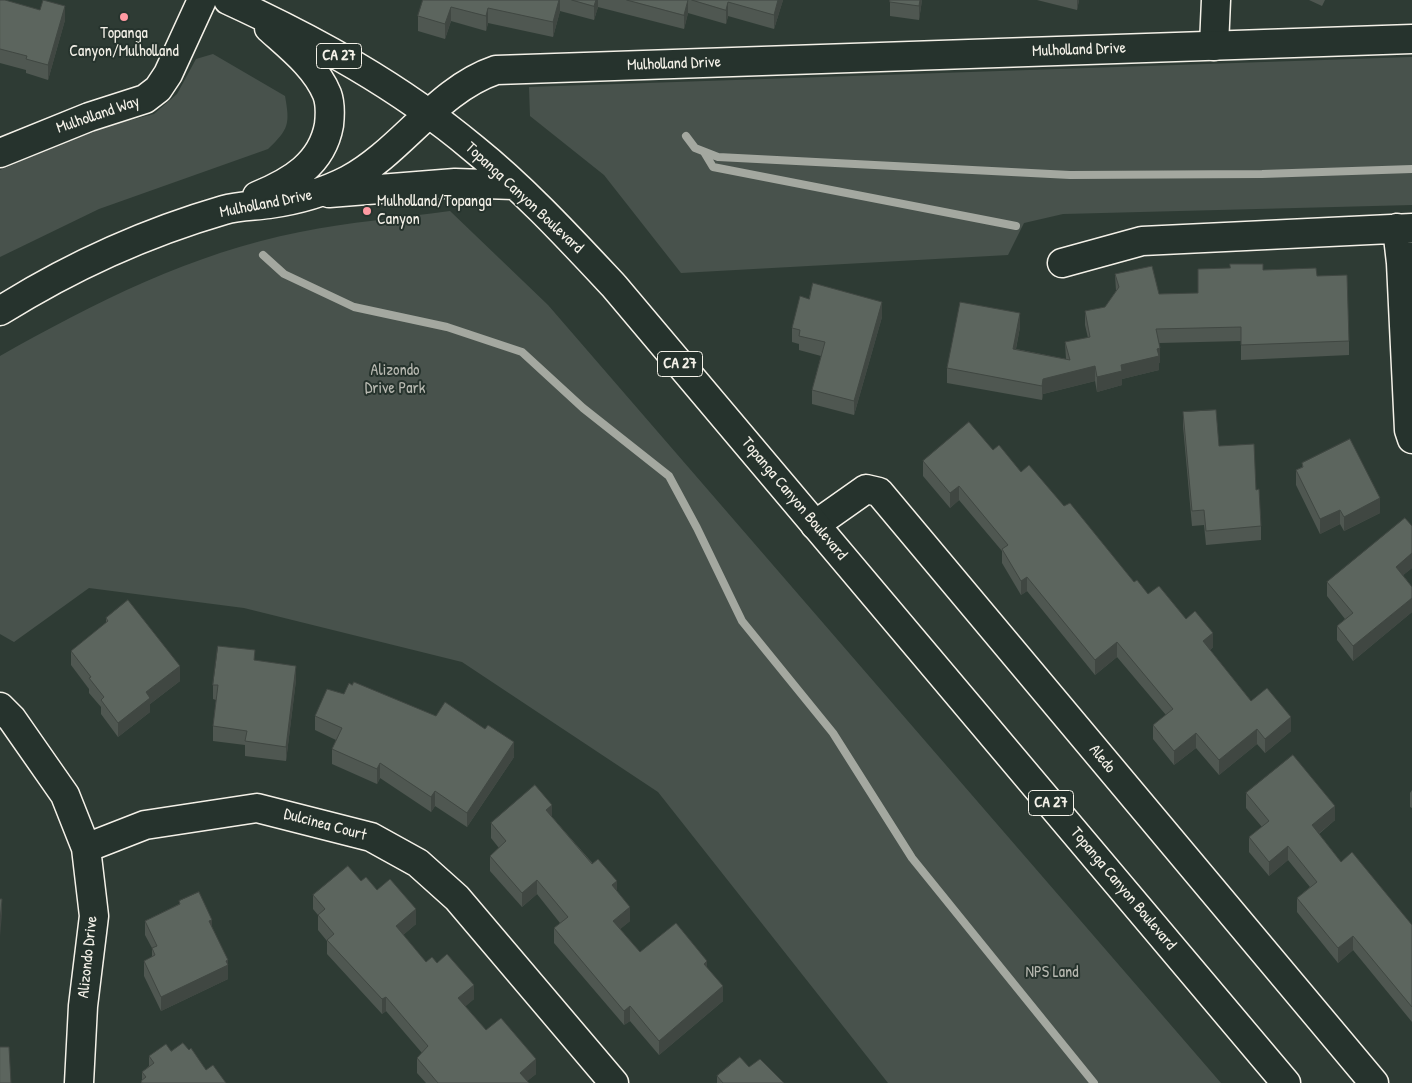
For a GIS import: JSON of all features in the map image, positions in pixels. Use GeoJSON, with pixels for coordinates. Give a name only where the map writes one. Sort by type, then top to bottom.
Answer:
{"type":"FeatureCollection","features":[{"type":"Feature","properties":{"kind":"main road","name":"Mulholland Way"},"geometry":{"type":"LineString","coordinates":[[0,153],[88,117],[145,99],[158,90],[168,74],[202,0]]}},
{"type":"Feature","properties":{"kind":"main road"},"geometry":{"type":"LineString","coordinates":[[1214,46],[1216,0]]}},
{"type":"Feature","properties":{"kind":"main road"},"geometry":{"type":"LineString","coordinates":[[226,209],[284,185],[306,170],[320,153],[327,136],[330,118],[327,95],[312,69],[236,4]]}},
{"type":"Feature","properties":{"kind":"main road","name":"Topanga Canyon Boulevard"},"geometry":{"type":"LineString","coordinates":[[236,4],[290,28],[363,69],[429,113],[474,148],[514,185],[614,286],[1286,1083]]}},
{"type":"Feature","properties":{"kind":"main road","name":"Mulholland Drive"},"geometry":{"type":"LineString","coordinates":[[0,310],[116,248],[226,209],[272,204],[318,194],[366,168],[429,113],[471,82],[496,70],[1412,39]]}},
{"type":"Feature","properties":{"kind":"main road"},"geometry":{"type":"LineString","coordinates":[[318,194],[455,183],[514,185]]}},
{"type":"Feature","properties":{"kind":"main road"},"geometry":{"type":"LineString","coordinates":[[1062,264],[1142,241],[1405,228],[1401,262],[1409,430],[1412,439]]}},
{"type":"Feature","properties":{"kind":"main road","name":"Aledo"},"geometry":{"type":"LineString","coordinates":[[815,524],[866,489],[879,492],[1374,1083]]}},
{"type":"Feature","properties":{"kind":"main road","name":"Alizondo Drive"},"geometry":{"type":"LineString","coordinates":[[0,707],[12,719],[65,795],[86,848],[94,916],[83,1006],[79,1083]]}},
{"type":"Feature","properties":{"kind":"main road","name":"Dulcinea Court"},"geometry":{"type":"LineString","coordinates":[[86,848],[145,824],[257,808],[371,837],[418,863],[457,898],[614,1083]]}},
{"type":"Feature","properties":{"kind":"green space"},"geometry":{"type":"Polygon","coordinates":[[[213,54],[285,96],[286,126],[284,131],[268,149],[99,209],[0,257],[0,170],[96,129],[154,114],[177,94],[196,59],[213,54]]]}},
{"type":"Feature","properties":{"kind":"green space"},"geometry":{"type":"Polygon","coordinates":[[[1412,57],[1412,205],[1063,214],[1024,223],[1008,255],[681,273],[604,175],[530,116],[529,87],[1412,57]]]}},
{"type":"Feature","properties":{"kind":"green space","name":"Alizondo Drive Park"},"geometry":{"type":"Polygon","coordinates":[[[450,211],[548,305],[1221,1083],[888,1083],[658,792],[462,662],[244,608],[89,588],[14,642],[0,634],[0,356],[108,299],[182,266],[221,253],[260,241],[300,232],[450,211]]]}},
{"type":"Feature","properties":{"kind":"building"},"geometry":{"type":"Polygon","coordinates":[[[0,0],[40,10],[43,0],[65,6],[48,65],[26,59],[27,56],[0,49],[0,0]]]}},
{"type":"Feature","properties":{"kind":"building"},"geometry":{"type":"Polygon","coordinates":[[[423,0],[559,0],[553,22],[488,8],[486,16],[451,7],[445,24],[418,16],[423,0]]]}},
{"type":"Feature","properties":{"kind":"building"},"geometry":{"type":"Polygon","coordinates":[[[572,0],[596,0],[594,6],[572,0]]]}},
{"type":"Feature","properties":{"kind":"building"},"geometry":{"type":"Polygon","coordinates":[[[627,0],[688,0],[684,15],[627,0]]]}},
{"type":"Feature","properties":{"kind":"building"},"geometry":{"type":"Polygon","coordinates":[[[692,0],[778,0],[774,15],[728,2],[726,10],[692,0]]]}},
{"type":"Feature","properties":{"kind":"building"},"geometry":{"type":"Polygon","coordinates":[[[890,0],[920,0],[919,6],[890,2],[890,0]]]}},
{"type":"Feature","properties":{"kind":"building"},"geometry":{"type":"Polygon","coordinates":[[[1230,264],[1263,264],[1263,270],[1316,268],[1317,276],[1347,275],[1349,341],[1241,345],[1241,327],[1156,329],[1160,348],[1157,349],[1159,356],[1121,365],[1122,371],[1097,377],[1095,366],[1043,379],[1042,386],[947,368],[960,302],[1020,313],[1013,349],[1070,360],[1065,342],[1090,337],[1085,311],[1105,307],[1119,287],[1115,274],[1152,266],[1159,294],[1198,293],[1198,269],[1230,268],[1230,264]]]}},
{"type":"Feature","properties":{"kind":"building"},"geometry":{"type":"Polygon","coordinates":[[[813,283],[882,302],[854,401],[812,390],[825,342],[799,336],[800,330],[792,328],[800,296],[809,299],[813,283]]]}},
{"type":"Feature","properties":{"kind":"building"},"geometry":{"type":"Polygon","coordinates":[[[1216,410],[1219,446],[1254,444],[1256,490],[1259,489],[1261,526],[1206,531],[1204,510],[1192,511],[1183,412],[1216,410]]]}},
{"type":"Feature","properties":{"kind":"building"},"geometry":{"type":"Polygon","coordinates":[[[969,422],[993,450],[999,445],[1021,472],[1029,465],[1064,506],[1070,503],[1134,582],[1137,580],[1148,594],[1159,586],[1186,619],[1195,611],[1213,633],[1203,641],[1251,701],[1267,688],[1291,717],[1265,739],[1257,729],[1219,760],[1196,733],[1174,751],[1153,725],[1173,709],[1117,642],[1095,660],[1027,577],[1021,581],[1002,549],[1008,545],[959,486],[950,493],[923,461],[969,422]]]}},
{"type":"Feature","properties":{"kind":"building"},"geometry":{"type":"Polygon","coordinates":[[[1350,439],[1380,498],[1344,517],[1340,510],[1320,519],[1296,470],[1303,467],[1302,463],[1350,439]]]}},
{"type":"Feature","properties":{"kind":"building"},"geometry":{"type":"Polygon","coordinates":[[[1405,518],[1412,526],[1412,553],[1396,567],[1412,587],[1412,598],[1353,646],[1337,626],[1353,613],[1327,582],[1405,518]]]}},
{"type":"Feature","properties":{"kind":"building"},"geometry":{"type":"Polygon","coordinates":[[[128,600],[180,666],[146,692],[150,698],[118,723],[101,700],[104,697],[89,678],[91,677],[71,651],[108,621],[106,618],[128,600]]]}},
{"type":"Feature","properties":{"kind":"building"},"geometry":{"type":"Polygon","coordinates":[[[218,646],[255,650],[254,660],[296,666],[286,747],[245,741],[247,731],[213,726],[218,685],[213,685],[218,646]]]}},
{"type":"Feature","properties":{"kind":"building"},"geometry":{"type":"Polygon","coordinates":[[[354,682],[436,716],[445,702],[485,729],[488,725],[514,742],[467,813],[435,791],[431,797],[380,763],[377,769],[332,749],[342,728],[315,716],[327,689],[344,694],[349,683],[352,685],[354,682]]]}},
{"type":"Feature","properties":{"kind":"building"},"geometry":{"type":"Polygon","coordinates":[[[1293,755],[1335,806],[1312,825],[1341,862],[1352,852],[1412,925],[1412,1007],[1353,936],[1338,948],[1297,898],[1317,882],[1288,846],[1269,862],[1249,837],[1269,821],[1246,793],[1293,755]]]}},
{"type":"Feature","properties":{"kind":"building"},"geometry":{"type":"Polygon","coordinates":[[[535,785],[552,805],[546,810],[592,864],[598,859],[617,881],[612,885],[630,907],[613,921],[640,952],[676,923],[707,961],[704,964],[723,986],[659,1041],[630,1006],[624,1011],[554,928],[568,917],[537,880],[522,893],[490,856],[506,841],[491,823],[535,785]]]}},
{"type":"Feature","properties":{"kind":"building"},"geometry":{"type":"Polygon","coordinates":[[[348,866],[361,881],[366,877],[377,890],[390,879],[416,909],[396,926],[426,962],[432,957],[437,963],[447,954],[474,985],[458,998],[486,1030],[501,1018],[536,1059],[520,1073],[529,1083],[438,1083],[417,1058],[428,1046],[386,997],[382,999],[327,940],[334,934],[318,915],[325,909],[313,895],[348,866]]]}},
{"type":"Feature","properties":{"kind":"building"},"geometry":{"type":"Polygon","coordinates":[[[199,892],[212,920],[209,921],[228,960],[226,961],[228,965],[161,997],[144,961],[155,955],[152,948],[157,946],[145,921],[180,904],[179,901],[199,892]]]}},
{"type":"Feature","properties":{"kind":"building"},"geometry":{"type":"Polygon","coordinates":[[[0,899],[2,899],[0,922],[0,899]]]}},
{"type":"Feature","properties":{"kind":"building"},"geometry":{"type":"Polygon","coordinates":[[[183,1043],[189,1050],[191,1048],[206,1070],[213,1065],[226,1083],[142,1083],[141,1081],[146,1077],[142,1072],[154,1063],[149,1056],[166,1044],[171,1051],[183,1043]]]}},
{"type":"Feature","properties":{"kind":"building"},"geometry":{"type":"Polygon","coordinates":[[[0,1047],[9,1047],[11,1083],[0,1083],[0,1047]]]}},
{"type":"Feature","properties":{"kind":"building"},"geometry":{"type":"Polygon","coordinates":[[[740,1057],[749,1067],[760,1059],[784,1083],[723,1083],[717,1076],[740,1057]]]}},
{"type":"Feature","properties":{"kind":"waterway"},"geometry":{"type":"LineString","coordinates":[[686,136],[695,148],[718,157],[1070,175],[1262,174],[1412,169]]}},
{"type":"Feature","properties":{"kind":"waterway"},"geometry":{"type":"LineString","coordinates":[[704,152],[713,167],[1016,226]]}},
{"type":"Feature","properties":{"kind":"waterway"},"geometry":{"type":"LineString","coordinates":[[263,255],[284,274],[354,307],[447,327],[522,352],[583,408],[669,476],[697,528],[742,621],[833,733],[912,858],[1094,1083]]}},
{"type":"Feature","properties":{"kind":"place","name":"Topanga Canyon/Mulholland"},"geometry":{"type":"Point","coordinates":[124,17]}},
{"type":"Feature","properties":{"kind":"place","name":"Mulholland/Topanga Canyon"},"geometry":{"type":"Point","coordinates":[367,211]}},
{"type":"Feature","properties":{"kind":"park label","name":"NPS Land"},"geometry":{"type":"Point","coordinates":[1052,973]}}]}
